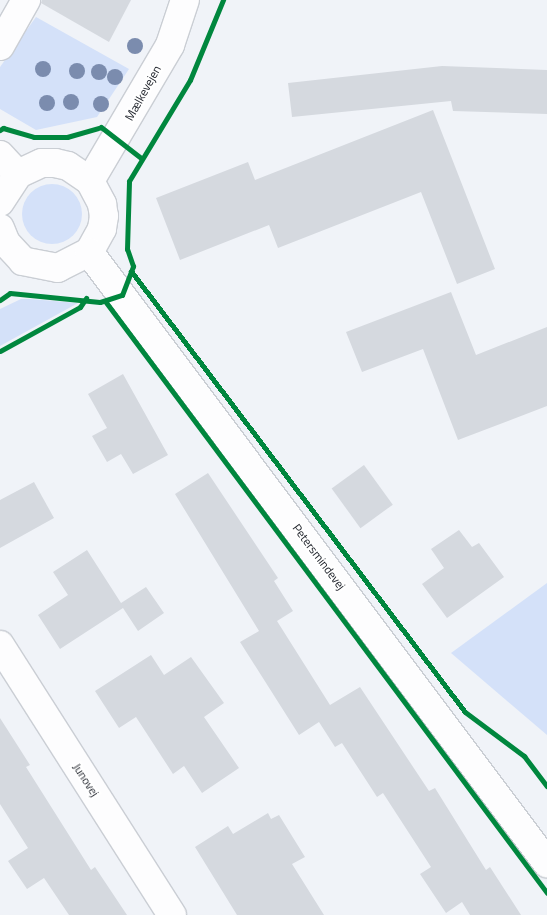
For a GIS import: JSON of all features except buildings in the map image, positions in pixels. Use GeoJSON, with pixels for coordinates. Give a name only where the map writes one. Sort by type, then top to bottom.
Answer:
{"type":"FeatureCollection","features":[{"type":"Feature","properties":{"kind":"street"},"geometry":{"type":"LineString","coordinates":[[0,46],[26,0]]}},
{"type":"Feature","properties":{"kind":"street","name":"Mælkevejen"},"geometry":{"type":"LineString","coordinates":[[90,180],[170,45],[185,0]]}},
{"type":"Feature","properties":{"kind":"street"},"geometry":{"type":"LineString","coordinates":[[0,154],[18,174]]}},
{"type":"Feature","properties":{"kind":"street"},"geometry":{"type":"LineString","coordinates":[[0,202],[18,174],[36,165],[56,163],[68,166],[90,180],[102,204],[104,216],[100,235],[90,252],[70,265],[46,268],[7,257],[0,228]]}},
{"type":"Feature","properties":{"kind":"street","name":"Petersmindevej"},"geometry":{"type":"LineString","coordinates":[[90,252],[547,863]]}},
{"type":"Feature","properties":{"kind":"street","name":"Junovej"},"geometry":{"type":"LineString","coordinates":[[0,645],[172,915]]}},
{"type":"Feature","properties":{"kind":"shaded area"},"geometry":{"type":"Polygon","coordinates":[[[36,17],[129,69],[97,117],[36,130],[0,109],[0,67],[36,17]]]}},
{"type":"Feature","properties":{"kind":"shaded area"},"geometry":{"type":"Polygon","coordinates":[[[52,184],[68,189],[73,193],[77,198],[82,214],[77,230],[73,235],[68,239],[52,244],[36,239],[31,235],[27,230],[22,214],[27,198],[31,193],[36,189],[52,184]]]}},
{"type":"Feature","properties":{"kind":"shaded area"},"geometry":{"type":"Polygon","coordinates":[[[21,299],[78,303],[0,346],[0,309],[21,299]]]}},
{"type":"Feature","properties":{"kind":"shaded area"},"geometry":{"type":"Polygon","coordinates":[[[547,583],[547,735],[451,653],[547,583]]]}},
{"type":"Feature","properties":{"kind":"cycle path"},"geometry":{"type":"LineString","coordinates":[[0,300],[10,293],[100,302],[122,295],[133,266],[127,249],[129,181],[190,80],[223,0]]}},
{"type":"Feature","properties":{"kind":"cycle path"},"geometry":{"type":"LineString","coordinates":[[0,130],[3,128],[34,137],[67,137],[101,127],[141,158]]}},
{"type":"Feature","properties":{"kind":"cycle path"},"geometry":{"type":"LineString","coordinates":[[131,271],[465,712],[524,756],[547,786]]}},
{"type":"Feature","properties":{"kind":"cycle path"},"geometry":{"type":"LineString","coordinates":[[0,351],[80,307],[86,298]]}},
{"type":"Feature","properties":{"kind":"cycle path"},"geometry":{"type":"LineString","coordinates":[[105,301],[547,893]]}}]}
